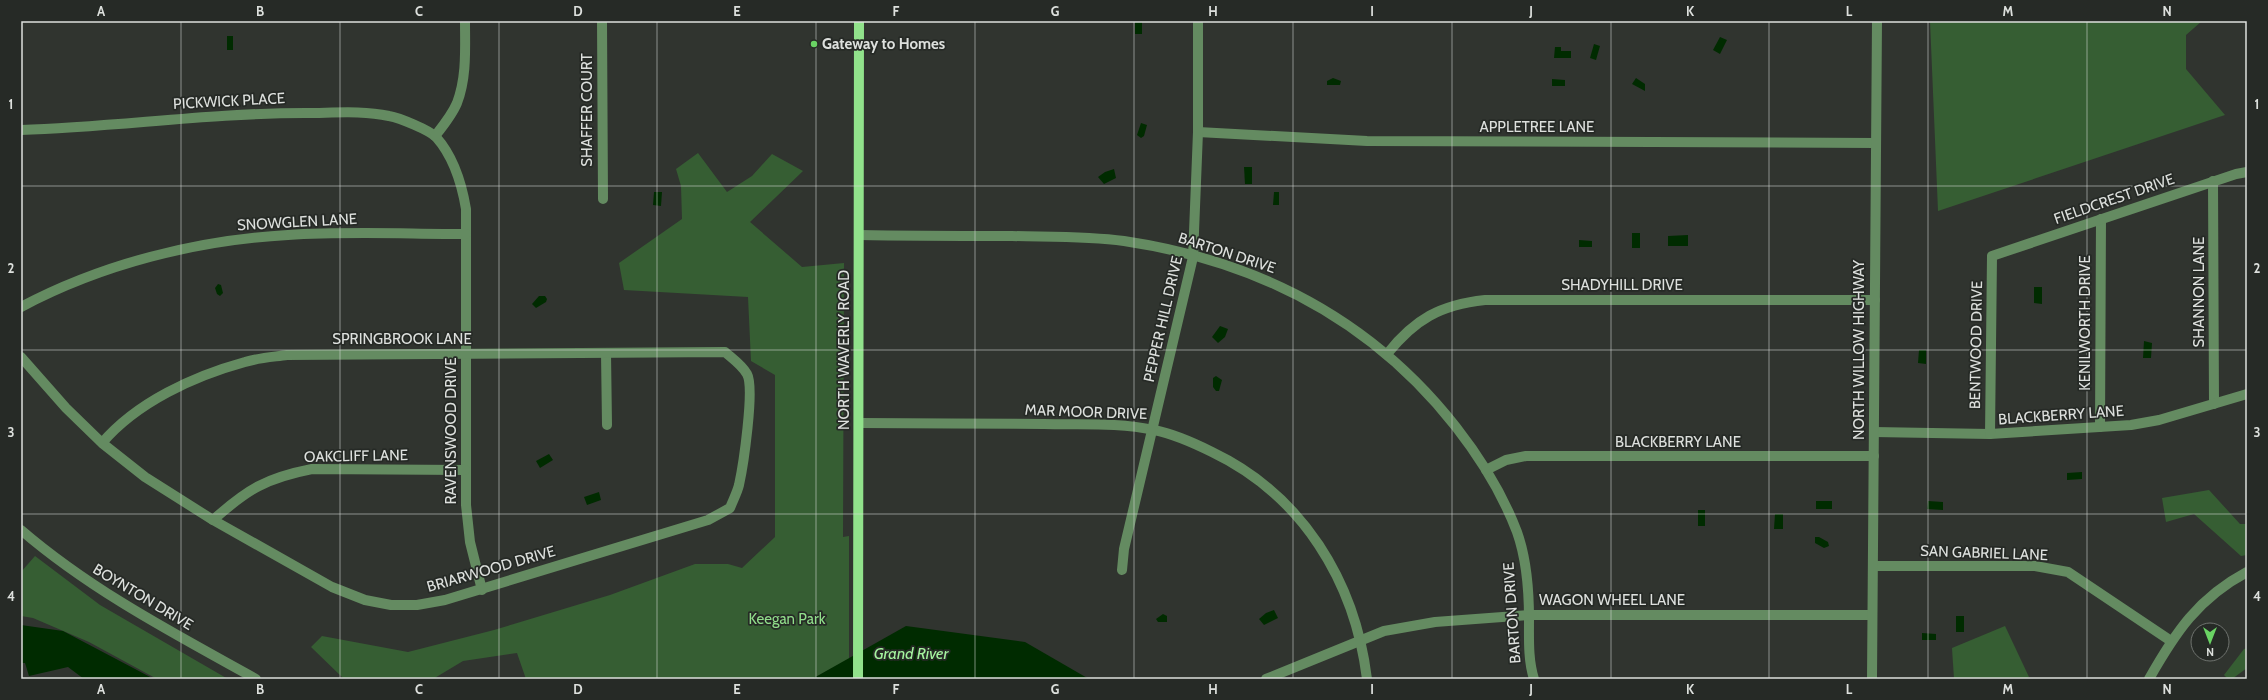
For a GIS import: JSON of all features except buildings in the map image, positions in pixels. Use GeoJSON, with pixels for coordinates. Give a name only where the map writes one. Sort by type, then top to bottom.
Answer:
{"type":"FeatureCollection","features":[{"type":"Feature","properties":{"kind":"main road","name":"NORTH WAVERLY ROAD"},"geometry":{"type":"LineString","coordinates":[[858,679],[860,423],[859,21]]}},
{"type":"Feature","properties":{"kind":"street"},"geometry":{"type":"LineString","coordinates":[[435,136],[457,104],[462,86],[465,66],[465,21]]}},
{"type":"Feature","properties":{"kind":"street","name":"SHAFFER COURT"},"geometry":{"type":"LineString","coordinates":[[602,21],[603,199]]}},
{"type":"Feature","properties":{"kind":"street","name":"PEPPER HILL DRIVE"},"geometry":{"type":"LineString","coordinates":[[1122,570],[1124,549],[1154,429],[1193,256],[1198,132],[1198,21]]}},
{"type":"Feature","properties":{"kind":"street","name":"NORTH WILLOW HIGHWAY"},"geometry":{"type":"LineString","coordinates":[[1872,679],[1877,21]]}},
{"type":"Feature","properties":{"kind":"street","name":"PICKWICK PLACE"},"geometry":{"type":"LineString","coordinates":[[21,130],[75,128],[235,114],[365,113],[390,116],[435,136]]}},
{"type":"Feature","properties":{"kind":"street","name":"APPLETREE LANE"},"geometry":{"type":"LineString","coordinates":[[1198,132],[1367,142],[1876,143]]}},
{"type":"Feature","properties":{"kind":"street","name":"RAVENSWOOD DRIVE"},"geometry":{"type":"LineString","coordinates":[[435,136],[448,156],[459,179],[466,209],[465,470],[470,542],[482,590]]}},
{"type":"Feature","properties":{"kind":"street","name":"FIELDCREST DRIVE"},"geometry":{"type":"LineString","coordinates":[[1992,256],[2213,181],[2247,172]]}},
{"type":"Feature","properties":{"kind":"street","name":"SHANNON LANE"},"geometry":{"type":"LineString","coordinates":[[2213,181],[2214,404]]}},
{"type":"Feature","properties":{"kind":"street","name":"KENILWORTH DRIVE"},"geometry":{"type":"LineString","coordinates":[[2100,427],[2101,219]]}},
{"type":"Feature","properties":{"kind":"street","name":"SNOWGLEN LANE"},"geometry":{"type":"LineString","coordinates":[[21,307],[74,283],[123,265],[176,250],[241,239],[310,234],[466,234]]}},
{"type":"Feature","properties":{"kind":"street","name":"BARTON DRIVE"},"geometry":{"type":"LineString","coordinates":[[859,235],[1094,238],[1162,248],[1228,266],[1280,286],[1333,314],[1387,354],[1421,385],[1467,441],[1486,470],[1509,514],[1522,550],[1528,587],[1529,654],[1534,679]]}},
{"type":"Feature","properties":{"kind":"street","name":"BENTWOOD DRIVE"},"geometry":{"type":"LineString","coordinates":[[1990,434],[1992,256]]}},
{"type":"Feature","properties":{"kind":"street","name":"SHADYHILL DRIVE"},"geometry":{"type":"LineString","coordinates":[[1387,354],[1400,338],[1415,324],[1431,314],[1448,306],[1484,300],[1875,300]]}},
{"type":"Feature","properties":{"kind":"street","name":"SPRINGBROOK LANE"},"geometry":{"type":"LineString","coordinates":[[102,443],[113,430],[144,407],[179,387],[245,362],[287,355],[725,352]]}},
{"type":"Feature","properties":{"kind":"street","name":"BRIARWOOD DRIVE"},"geometry":{"type":"LineString","coordinates":[[21,357],[66,408],[102,443],[151,481],[214,520],[332,587],[365,600],[391,605],[417,605],[445,600],[482,590],[708,520],[730,508],[738,486],[742,465],[750,391],[748,375],[740,364],[725,352]]}},
{"type":"Feature","properties":{"kind":"street"},"geometry":{"type":"LineString","coordinates":[[606,353],[607,425]]}},
{"type":"Feature","properties":{"kind":"street","name":"BLACKBERRY LANE"},"geometry":{"type":"LineString","coordinates":[[1874,432],[1990,434],[2131,425],[2159,420],[2247,394]]}},
{"type":"Feature","properties":{"kind":"street","name":"MAR MOOR DRIVE"},"geometry":{"type":"LineString","coordinates":[[860,423],[1105,425],[1154,429],[1194,444],[1227,459],[1266,485],[1292,510],[1317,540],[1331,563],[1348,600],[1360,639],[1367,679]]}},
{"type":"Feature","properties":{"kind":"street","name":"BLACKBERRY LANE"},"geometry":{"type":"LineString","coordinates":[[1486,470],[1506,460],[1526,456],[1874,456]]}},
{"type":"Feature","properties":{"kind":"street","name":"OAKCLIFF LANE"},"geometry":{"type":"LineString","coordinates":[[214,520],[243,494],[262,483],[312,469],[465,470]]}},
{"type":"Feature","properties":{"kind":"street","name":"BOYNTON DRIVE"},"geometry":{"type":"LineString","coordinates":[[21,530],[47,552],[93,586],[147,619],[256,679]]}},
{"type":"Feature","properties":{"kind":"street","name":"SAN GABRIEL LANE"},"geometry":{"type":"LineString","coordinates":[[1872,566],[2035,566],[2068,572],[2170,641]]}},
{"type":"Feature","properties":{"kind":"street"},"geometry":{"type":"LineString","coordinates":[[2149,679],[2170,641],[2187,618],[2210,596],[2247,572]]}},
{"type":"Feature","properties":{"kind":"street","name":"WAGON WHEEL LANE"},"geometry":{"type":"LineString","coordinates":[[1266,679],[1360,639],[1384,631],[1435,622],[1529,615],[1872,615]]}},
{"type":"Feature","properties":{"kind":"green space"},"geometry":{"type":"Polygon","coordinates":[[[1930,21],[2202,21],[2186,35],[2186,69],[2225,115],[1938,211],[1930,21]]]}},
{"type":"Feature","properties":{"kind":"green space","name":"Keegan Park"},"geometry":{"type":"Polygon","coordinates":[[[698,153],[727,192],[752,176],[772,154],[803,171],[750,222],[802,267],[844,263],[843,537],[849,536],[849,659],[812,679],[526,679],[517,653],[463,661],[433,679],[344,679],[311,647],[322,636],[408,652],[494,630],[610,595],[695,564],[728,564],[742,568],[775,537],[775,375],[751,361],[748,297],[624,290],[619,263],[682,219],[681,186],[676,169],[698,153]]]}},
{"type":"Feature","properties":{"kind":"green space"},"geometry":{"type":"Polygon","coordinates":[[[2209,490],[2240,524],[2247,524],[2247,555],[2241,556],[2194,514],[2166,522],[2162,498],[2209,490]]]}},
{"type":"Feature","properties":{"kind":"green space"},"geometry":{"type":"Polygon","coordinates":[[[35,556],[100,605],[228,679],[157,679],[89,642],[33,618],[21,616],[21,572],[35,556]]]}},
{"type":"Feature","properties":{"kind":"green space"},"geometry":{"type":"Polygon","coordinates":[[[2005,626],[2029,677],[2025,679],[1954,679],[1952,648],[2005,626]]]}},
{"type":"Feature","properties":{"kind":"green space"},"geometry":{"type":"Polygon","coordinates":[[[2247,648],[2247,668],[2232,679],[2228,679],[2224,675],[2244,649],[2247,648]]]}},
{"type":"Feature","properties":{"kind":"water"},"geometry":{"type":"Polygon","coordinates":[[[1135,21],[1142,21],[1142,34],[1135,34],[1135,21]]]}},
{"type":"Feature","properties":{"kind":"water"},"geometry":{"type":"Polygon","coordinates":[[[227,36],[233,36],[233,50],[227,50],[227,36]]]}},
{"type":"Feature","properties":{"kind":"water"},"geometry":{"type":"Polygon","coordinates":[[[1720,37],[1727,40],[1720,54],[1713,50],[1720,37]]]}},
{"type":"Feature","properties":{"kind":"water"},"geometry":{"type":"Polygon","coordinates":[[[1594,44],[1600,46],[1596,60],[1590,58],[1594,44]]]}},
{"type":"Feature","properties":{"kind":"water"},"geometry":{"type":"Polygon","coordinates":[[[1555,47],[1561,47],[1561,51],[1571,51],[1571,58],[1554,58],[1555,47]]]}},
{"type":"Feature","properties":{"kind":"water"},"geometry":{"type":"Polygon","coordinates":[[[1333,78],[1341,81],[1340,85],[1327,85],[1327,81],[1333,78]]]}},
{"type":"Feature","properties":{"kind":"water"},"geometry":{"type":"Polygon","coordinates":[[[1636,78],[1645,84],[1645,91],[1632,84],[1636,78]]]}},
{"type":"Feature","properties":{"kind":"water"},"geometry":{"type":"Polygon","coordinates":[[[1552,79],[1565,80],[1565,86],[1552,86],[1552,79]]]}},
{"type":"Feature","properties":{"kind":"water"},"geometry":{"type":"Polygon","coordinates":[[[1141,123],[1147,125],[1144,136],[1141,138],[1137,135],[1141,123]]]}},
{"type":"Feature","properties":{"kind":"water"},"geometry":{"type":"Polygon","coordinates":[[[1244,167],[1252,167],[1252,184],[1245,184],[1244,167]]]}},
{"type":"Feature","properties":{"kind":"water"},"geometry":{"type":"Polygon","coordinates":[[[1114,169],[1116,178],[1104,184],[1098,177],[1105,172],[1114,169]]]}},
{"type":"Feature","properties":{"kind":"water"},"geometry":{"type":"Polygon","coordinates":[[[654,192],[662,192],[661,206],[653,205],[654,192]]]}},
{"type":"Feature","properties":{"kind":"water"},"geometry":{"type":"Polygon","coordinates":[[[1274,192],[1279,192],[1279,205],[1273,205],[1274,192]]]}},
{"type":"Feature","properties":{"kind":"water"},"geometry":{"type":"Polygon","coordinates":[[[1632,233],[1640,233],[1640,248],[1632,248],[1632,233]]]}},
{"type":"Feature","properties":{"kind":"water"},"geometry":{"type":"Polygon","coordinates":[[[1688,235],[1688,246],[1668,246],[1668,236],[1688,235]]]}},
{"type":"Feature","properties":{"kind":"water"},"geometry":{"type":"Polygon","coordinates":[[[1579,240],[1592,241],[1592,247],[1579,247],[1579,240]]]}},
{"type":"Feature","properties":{"kind":"water"},"geometry":{"type":"Polygon","coordinates":[[[218,284],[221,285],[223,293],[220,296],[217,294],[215,288],[218,284]]]}},
{"type":"Feature","properties":{"kind":"water"},"geometry":{"type":"Polygon","coordinates":[[[2034,287],[2042,287],[2042,304],[2034,303],[2034,287]]]}},
{"type":"Feature","properties":{"kind":"water"},"geometry":{"type":"Polygon","coordinates":[[[539,296],[545,296],[547,299],[546,302],[536,308],[532,304],[539,296]]]}},
{"type":"Feature","properties":{"kind":"water"},"geometry":{"type":"Polygon","coordinates":[[[1220,326],[1228,329],[1225,337],[1218,343],[1212,337],[1220,326]]]}},
{"type":"Feature","properties":{"kind":"water"},"geometry":{"type":"Polygon","coordinates":[[[2144,341],[2152,343],[2151,358],[2143,358],[2144,341]]]}},
{"type":"Feature","properties":{"kind":"water"},"geometry":{"type":"Polygon","coordinates":[[[1919,350],[1926,350],[1926,364],[1918,363],[1919,350]]]}},
{"type":"Feature","properties":{"kind":"water"},"geometry":{"type":"Polygon","coordinates":[[[1216,376],[1222,380],[1219,391],[1216,391],[1213,387],[1213,378],[1216,376]]]}},
{"type":"Feature","properties":{"kind":"water"},"geometry":{"type":"Polygon","coordinates":[[[549,454],[553,460],[540,468],[536,461],[549,454]]]}},
{"type":"Feature","properties":{"kind":"water"},"geometry":{"type":"Polygon","coordinates":[[[2082,472],[2082,479],[2067,480],[2067,473],[2082,472]]]}},
{"type":"Feature","properties":{"kind":"water"},"geometry":{"type":"Polygon","coordinates":[[[599,492],[601,500],[587,505],[584,497],[599,492]]]}},
{"type":"Feature","properties":{"kind":"water"},"geometry":{"type":"Polygon","coordinates":[[[1816,501],[1832,501],[1832,509],[1816,509],[1816,501]]]}},
{"type":"Feature","properties":{"kind":"water"},"geometry":{"type":"Polygon","coordinates":[[[1928,501],[1943,502],[1943,510],[1927,509],[1928,501]]]}},
{"type":"Feature","properties":{"kind":"water"},"geometry":{"type":"Polygon","coordinates":[[[1698,510],[1705,510],[1705,526],[1698,526],[1698,510]]]}},
{"type":"Feature","properties":{"kind":"water"},"geometry":{"type":"Polygon","coordinates":[[[1775,514],[1783,514],[1783,529],[1774,529],[1775,514]]]}},
{"type":"Feature","properties":{"kind":"water"},"geometry":{"type":"Polygon","coordinates":[[[1815,537],[1819,537],[1828,542],[1829,546],[1824,548],[1815,543],[1815,537]]]}},
{"type":"Feature","properties":{"kind":"water"},"geometry":{"type":"Polygon","coordinates":[[[1274,610],[1278,618],[1264,625],[1259,619],[1266,613],[1274,610]]]}},
{"type":"Feature","properties":{"kind":"water"},"geometry":{"type":"Polygon","coordinates":[[[1163,614],[1167,616],[1167,622],[1158,622],[1156,619],[1163,614]]]}},
{"type":"Feature","properties":{"kind":"water"},"geometry":{"type":"Polygon","coordinates":[[[1956,616],[1964,616],[1964,632],[1956,632],[1956,616]]]}},
{"type":"Feature","properties":{"kind":"water"},"geometry":{"type":"Polygon","coordinates":[[[21,625],[63,631],[154,679],[84,679],[68,667],[29,676],[25,663],[21,663],[21,625]]]}},
{"type":"Feature","properties":{"kind":"water","name":"Grand River"},"geometry":{"type":"Polygon","coordinates":[[[906,626],[1025,642],[1089,679],[812,679],[906,626]]]}},
{"type":"Feature","properties":{"kind":"water"},"geometry":{"type":"Polygon","coordinates":[[[1922,633],[1936,634],[1936,640],[1922,640],[1922,633]]]}},
{"type":"Feature","properties":{"kind":"place","name":"Gateway to Homes"},"geometry":{"type":"Point","coordinates":[814,44]}}]}
